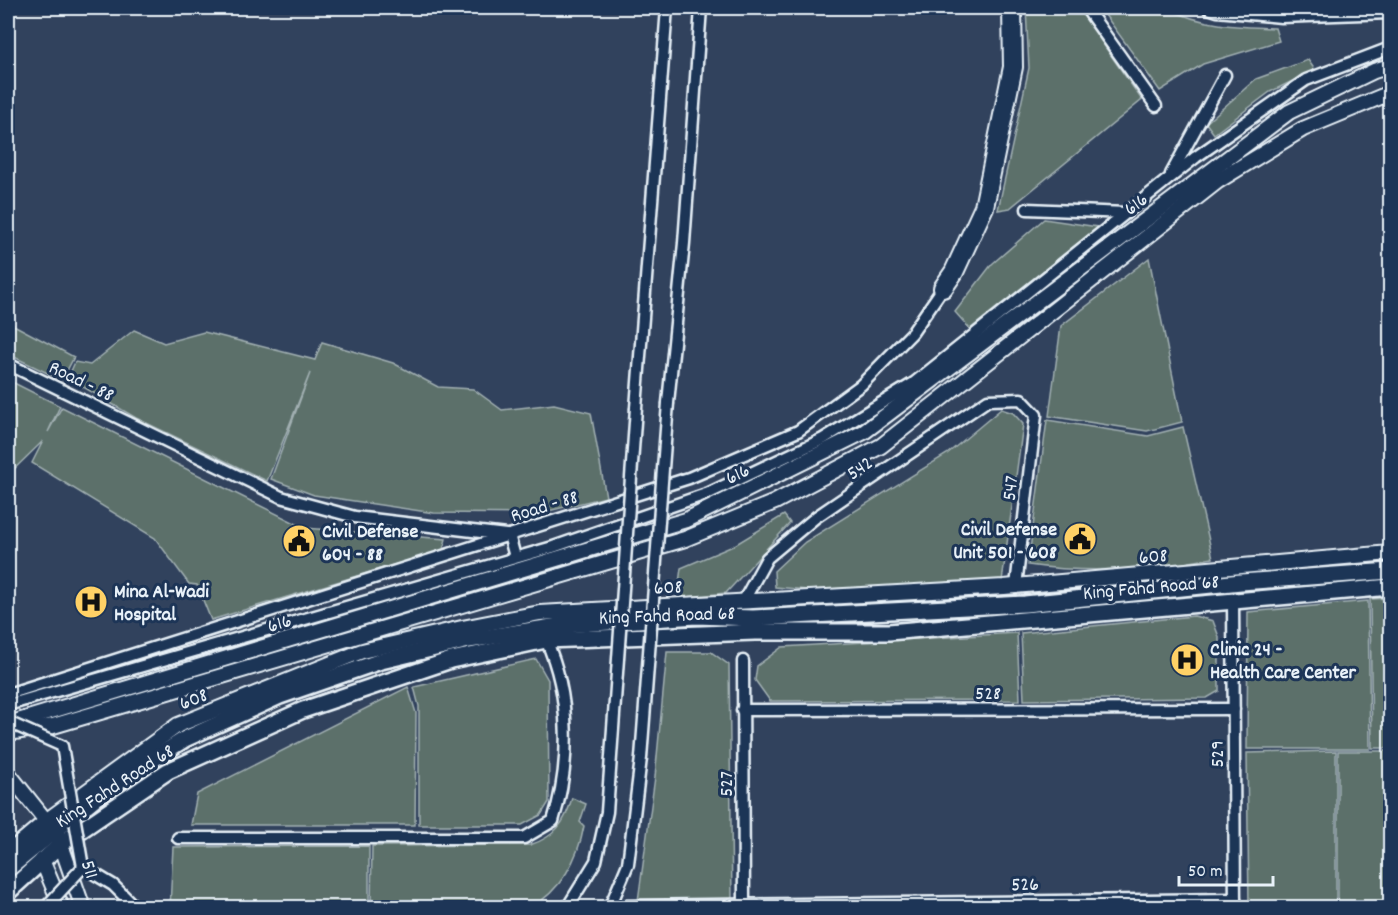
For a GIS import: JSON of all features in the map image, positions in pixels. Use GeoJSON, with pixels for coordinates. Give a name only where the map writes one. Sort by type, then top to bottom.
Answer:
{"type":"FeatureCollection","features":[{"type":"Feature","properties":{"kind":"highway"},"geometry":{"type":"LineString","coordinates":[[943,288],[954,272],[984,207],[1013,67],[1012,8]]}},
{"type":"Feature","properties":{"kind":"main road","name":"616"},"geometry":{"type":"LineString","coordinates":[[8,723],[687,520],[864,432],[1289,112],[1374,71],[1390,66]]}},
{"type":"Feature","properties":{"kind":"main road","name":"616"},"geometry":{"type":"LineString","coordinates":[[8,733],[52,726],[685,539],[775,502],[881,446],[1218,181],[1303,129],[1390,93]]}},
{"type":"Feature","properties":{"kind":"main road","name":"608"},"geometry":{"type":"LineString","coordinates":[[8,853],[54,832],[178,725],[362,651],[540,613],[1016,586],[1390,553]]}},
{"type":"Feature","properties":{"kind":"main road","name":"King Fahd Road 68"},"geometry":{"type":"LineString","coordinates":[[8,870],[106,789],[185,739],[280,696],[381,661],[469,640],[564,625],[696,616],[753,618],[1025,604],[1241,582],[1390,572]]}},
{"type":"Feature","properties":{"kind":"main road","name":"King Fahd Road 68"},"geometry":{"type":"LineString","coordinates":[[8,892],[42,860],[54,832],[168,771],[303,710],[451,660],[546,640],[755,632],[889,632],[1390,587]]}},
{"type":"Feature","properties":{"kind":"main road"},"geometry":{"type":"LineString","coordinates":[[8,773],[54,832]]}},
{"type":"Feature","properties":{"kind":"main road","name":"511"},"geometry":{"type":"LineString","coordinates":[[54,832],[83,908]]}},
{"type":"Feature","properties":{"kind":"main road","name":"511"},"geometry":{"type":"LineString","coordinates":[[42,860],[62,908]]}},
{"type":"Feature","properties":{"kind":"street"},"geometry":{"type":"LineString","coordinates":[[567,908],[596,861],[608,812],[667,8]]}},
{"type":"Feature","properties":{"kind":"street"},"geometry":{"type":"LineString","coordinates":[[606,908],[612,902],[628,864],[641,758],[701,8]]}},
{"type":"Feature","properties":{"kind":"street"},"geometry":{"type":"LineString","coordinates":[[1086,8],[1156,106]]}},
{"type":"Feature","properties":{"kind":"street"},"geometry":{"type":"LineString","coordinates":[[1208,8],[1217,11],[1281,17],[1390,13]]}},
{"type":"Feature","properties":{"kind":"street"},"geometry":{"type":"LineString","coordinates":[[8,705],[554,547],[709,493],[823,439],[914,383],[1168,180],[1306,80],[1390,48]]}},
{"type":"Feature","properties":{"kind":"street"},"geometry":{"type":"LineString","coordinates":[[1168,180],[1224,75]]}},
{"type":"Feature","properties":{"kind":"street"},"geometry":{"type":"LineString","coordinates":[[1027,209],[1126,213]]}},
{"type":"Feature","properties":{"kind":"street","name":"Road - 88"},"geometry":{"type":"LineString","coordinates":[[8,364],[281,497],[355,517],[509,535],[689,478],[798,430],[861,385],[912,333],[943,288]]}},
{"type":"Feature","properties":{"kind":"street","name":"547"},"geometry":{"type":"LineString","coordinates":[[1016,586],[1036,415],[1021,399]]}},
{"type":"Feature","properties":{"kind":"street","name":"542"},"geometry":{"type":"LineString","coordinates":[[743,602],[768,558],[816,517],[988,400],[1021,399]]}},
{"type":"Feature","properties":{"kind":"street"},"geometry":{"type":"LineString","coordinates":[[8,694],[509,535],[515,557]]}},
{"type":"Feature","properties":{"kind":"street","name":"529"},"geometry":{"type":"LineString","coordinates":[[1233,600],[1235,903]]}},
{"type":"Feature","properties":{"kind":"street"},"geometry":{"type":"LineString","coordinates":[[178,838],[524,838],[553,821],[561,796],[566,754],[561,680],[546,640]]}},
{"type":"Feature","properties":{"kind":"street","name":"527"},"geometry":{"type":"LineString","coordinates":[[743,661],[744,905]]}},
{"type":"Feature","properties":{"kind":"street","name":"528"},"geometry":{"type":"LineString","coordinates":[[742,710],[1234,709]]}},
{"type":"Feature","properties":{"kind":"street"},"geometry":{"type":"LineString","coordinates":[[8,723],[62,746],[83,867],[113,885],[136,908]]}},
{"type":"Feature","properties":{"kind":"street"},"geometry":{"type":"LineString","coordinates":[[45,908],[83,867]]}},
{"type":"Feature","properties":{"kind":"street","name":"526"},"geometry":{"type":"LineString","coordinates":[[626,906],[1235,903]]}},
{"type":"Feature","properties":{"kind":"green space"},"geometry":{"type":"Polygon","coordinates":[[[1026,8],[1078,8],[1142,100],[1010,208],[998,210],[1029,68],[1026,8]]]}},
{"type":"Feature","properties":{"kind":"green space"},"geometry":{"type":"Polygon","coordinates":[[[1100,8],[1168,8],[1193,19],[1207,22],[1275,28],[1279,41],[1203,64],[1160,91],[1100,8]]]}},
{"type":"Feature","properties":{"kind":"green space"},"geometry":{"type":"Polygon","coordinates":[[[1308,60],[1315,70],[1270,92],[1214,134],[1206,123],[1256,79],[1308,60]]]}},
{"type":"Feature","properties":{"kind":"green space"},"geometry":{"type":"Polygon","coordinates":[[[1044,219],[1098,227],[970,329],[955,312],[992,264],[1044,219]]]}},
{"type":"Feature","properties":{"kind":"green space"},"geometry":{"type":"Polygon","coordinates":[[[1149,258],[1182,422],[1147,431],[1049,416],[1061,326],[1149,258]]]}},
{"type":"Feature","properties":{"kind":"green space"},"geometry":{"type":"Polygon","coordinates":[[[8,322],[74,357],[62,380],[8,354],[8,322]]]}},
{"type":"Feature","properties":{"kind":"green space"},"geometry":{"type":"Polygon","coordinates":[[[134,330],[164,343],[204,332],[315,360],[322,342],[393,363],[438,387],[473,389],[502,410],[554,404],[591,413],[606,497],[536,514],[434,513],[314,495],[271,479],[310,373],[267,481],[136,418],[68,378],[75,362],[90,365],[134,330]]]}},
{"type":"Feature","properties":{"kind":"green space"},"geometry":{"type":"Polygon","coordinates":[[[8,380],[60,406],[48,432],[62,407],[305,528],[446,539],[443,550],[211,620],[197,585],[189,584],[155,538],[32,463],[43,441],[8,475],[8,380]]]}},
{"type":"Feature","properties":{"kind":"green space"},"geometry":{"type":"Polygon","coordinates":[[[1001,409],[1013,413],[1023,424],[1002,581],[808,590],[775,587],[774,571],[805,542],[947,454],[1001,409]]]}},
{"type":"Feature","properties":{"kind":"green space"},"geometry":{"type":"Polygon","coordinates":[[[1047,420],[1148,436],[1183,427],[1213,558],[1144,568],[1098,570],[1028,565],[1047,420]]]}},
{"type":"Feature","properties":{"kind":"green space"},"geometry":{"type":"Polygon","coordinates":[[[784,515],[790,523],[726,593],[677,598],[681,568],[733,546],[784,515]]]}},
{"type":"Feature","properties":{"kind":"green space"},"geometry":{"type":"Polygon","coordinates":[[[1390,598],[1390,748],[1372,748],[1370,599],[1390,598]]]}},
{"type":"Feature","properties":{"kind":"green space"},"geometry":{"type":"Polygon","coordinates":[[[1368,601],[1370,749],[1247,749],[1248,612],[1368,601]]]}},
{"type":"Feature","properties":{"kind":"green space"},"geometry":{"type":"Polygon","coordinates":[[[1194,616],[1213,621],[1219,637],[1219,691],[1207,698],[1024,700],[1021,633],[1194,616]]]}},
{"type":"Feature","properties":{"kind":"green space"},"geometry":{"type":"Polygon","coordinates":[[[1017,633],[1020,700],[770,701],[755,680],[757,666],[782,647],[1017,633]]]}},
{"type":"Feature","properties":{"kind":"green space"},"geometry":{"type":"Polygon","coordinates":[[[667,652],[711,652],[729,665],[732,901],[638,901],[655,777],[667,652]]]}},
{"type":"Feature","properties":{"kind":"green space"},"geometry":{"type":"Polygon","coordinates":[[[536,659],[548,680],[549,802],[541,815],[522,825],[419,825],[419,706],[414,687],[536,659]]]}},
{"type":"Feature","properties":{"kind":"green space"},"geometry":{"type":"Polygon","coordinates":[[[408,687],[416,713],[415,825],[191,825],[197,794],[408,687]]]}},
{"type":"Feature","properties":{"kind":"green space"},"geometry":{"type":"Polygon","coordinates":[[[1336,751],[1336,907],[1249,907],[1247,753],[1336,751]]]}},
{"type":"Feature","properties":{"kind":"green space"},"geometry":{"type":"Polygon","coordinates":[[[1338,751],[1390,751],[1390,907],[1338,907],[1338,751]]]}},
{"type":"Feature","properties":{"kind":"green space"},"geometry":{"type":"Polygon","coordinates":[[[572,798],[586,804],[580,822],[584,826],[577,850],[566,873],[551,893],[530,908],[371,907],[372,846],[530,845],[546,838],[558,828],[572,798]]]}},
{"type":"Feature","properties":{"kind":"green space"},"geometry":{"type":"Polygon","coordinates":[[[369,846],[369,907],[170,907],[173,847],[369,846]]]}},
{"type":"Feature","properties":{"kind":"place","name":"Civil Defense Unit 501 - 608"},"geometry":{"type":"Point","coordinates":[1080,539]}},
{"type":"Feature","properties":{"kind":"place","name":"Civil Defense 604 - 88"},"geometry":{"type":"Point","coordinates":[299,541]}},
{"type":"Feature","properties":{"kind":"place","name":"Mina Al-Wadi Hospital"},"geometry":{"type":"Point","coordinates":[91,602]}},
{"type":"Feature","properties":{"kind":"place","name":"Clinic 24 - Health Care Center"},"geometry":{"type":"Point","coordinates":[1187,660]}}]}
